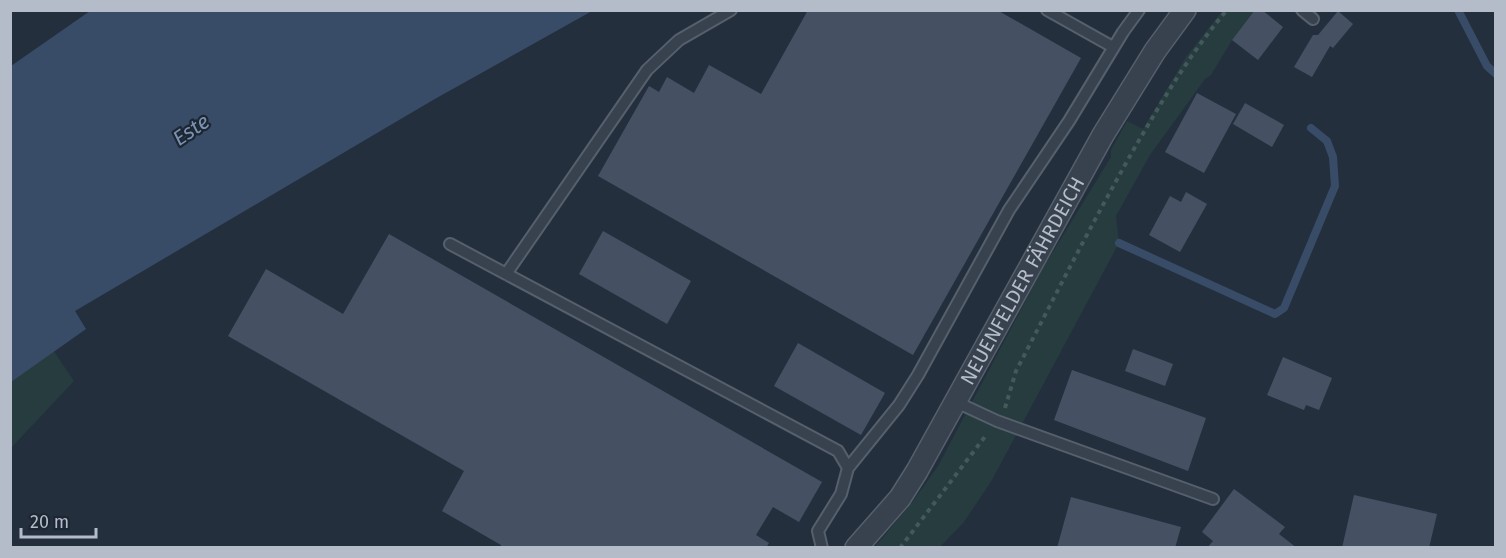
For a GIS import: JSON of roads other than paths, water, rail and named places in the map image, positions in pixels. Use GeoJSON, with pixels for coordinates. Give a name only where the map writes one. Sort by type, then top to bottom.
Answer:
{"type":"FeatureCollection","features":[{"type":"Feature","properties":{"kind":"street","name":"NEUENFELDER FÄHRDEICH"},"geometry":{"type":"LineString","coordinates":[[856,548],[906,489],[937,438],[1103,135],[1155,51],[1185,10]]}},
{"type":"Feature","properties":{"kind":"lane"},"geometry":{"type":"LineString","coordinates":[[506,274],[647,70],[680,40],[731,10]]}},
{"type":"Feature","properties":{"kind":"lane"},"geometry":{"type":"LineString","coordinates":[[1047,10],[1113,47]]}},
{"type":"Feature","properties":{"kind":"lane"},"geometry":{"type":"LineString","coordinates":[[822,548],[818,531],[841,495],[848,468],[899,405],[918,375],[1009,210],[1069,121],[1113,47],[1140,10]]}},
{"type":"Feature","properties":{"kind":"lane"},"geometry":{"type":"LineString","coordinates":[[1302,10],[1313,19]]}},
{"type":"Feature","properties":{"kind":"lane"},"geometry":{"type":"LineString","coordinates":[[450,244],[838,451],[848,468]]}},
{"type":"Feature","properties":{"kind":"lane"},"geometry":{"type":"LineString","coordinates":[[956,402],[997,421],[1213,499]]}},
{"type":"Feature","properties":{"kind":"water","name":"Este"},"geometry":{"type":"Polygon","coordinates":[[[90,11],[592,11],[433,100],[75,311],[86,329],[11,382],[11,66],[90,11]]]}},
{"type":"Feature","properties":{"kind":"waterway"},"geometry":{"type":"LineString","coordinates":[[1458,10],[1487,66],[1496,74]]}},
{"type":"Feature","properties":{"kind":"waterway"},"geometry":{"type":"LineString","coordinates":[[1119,243],[1275,314],[1284,308],[1335,186],[1333,157],[1327,141],[1311,128]]}}]}
